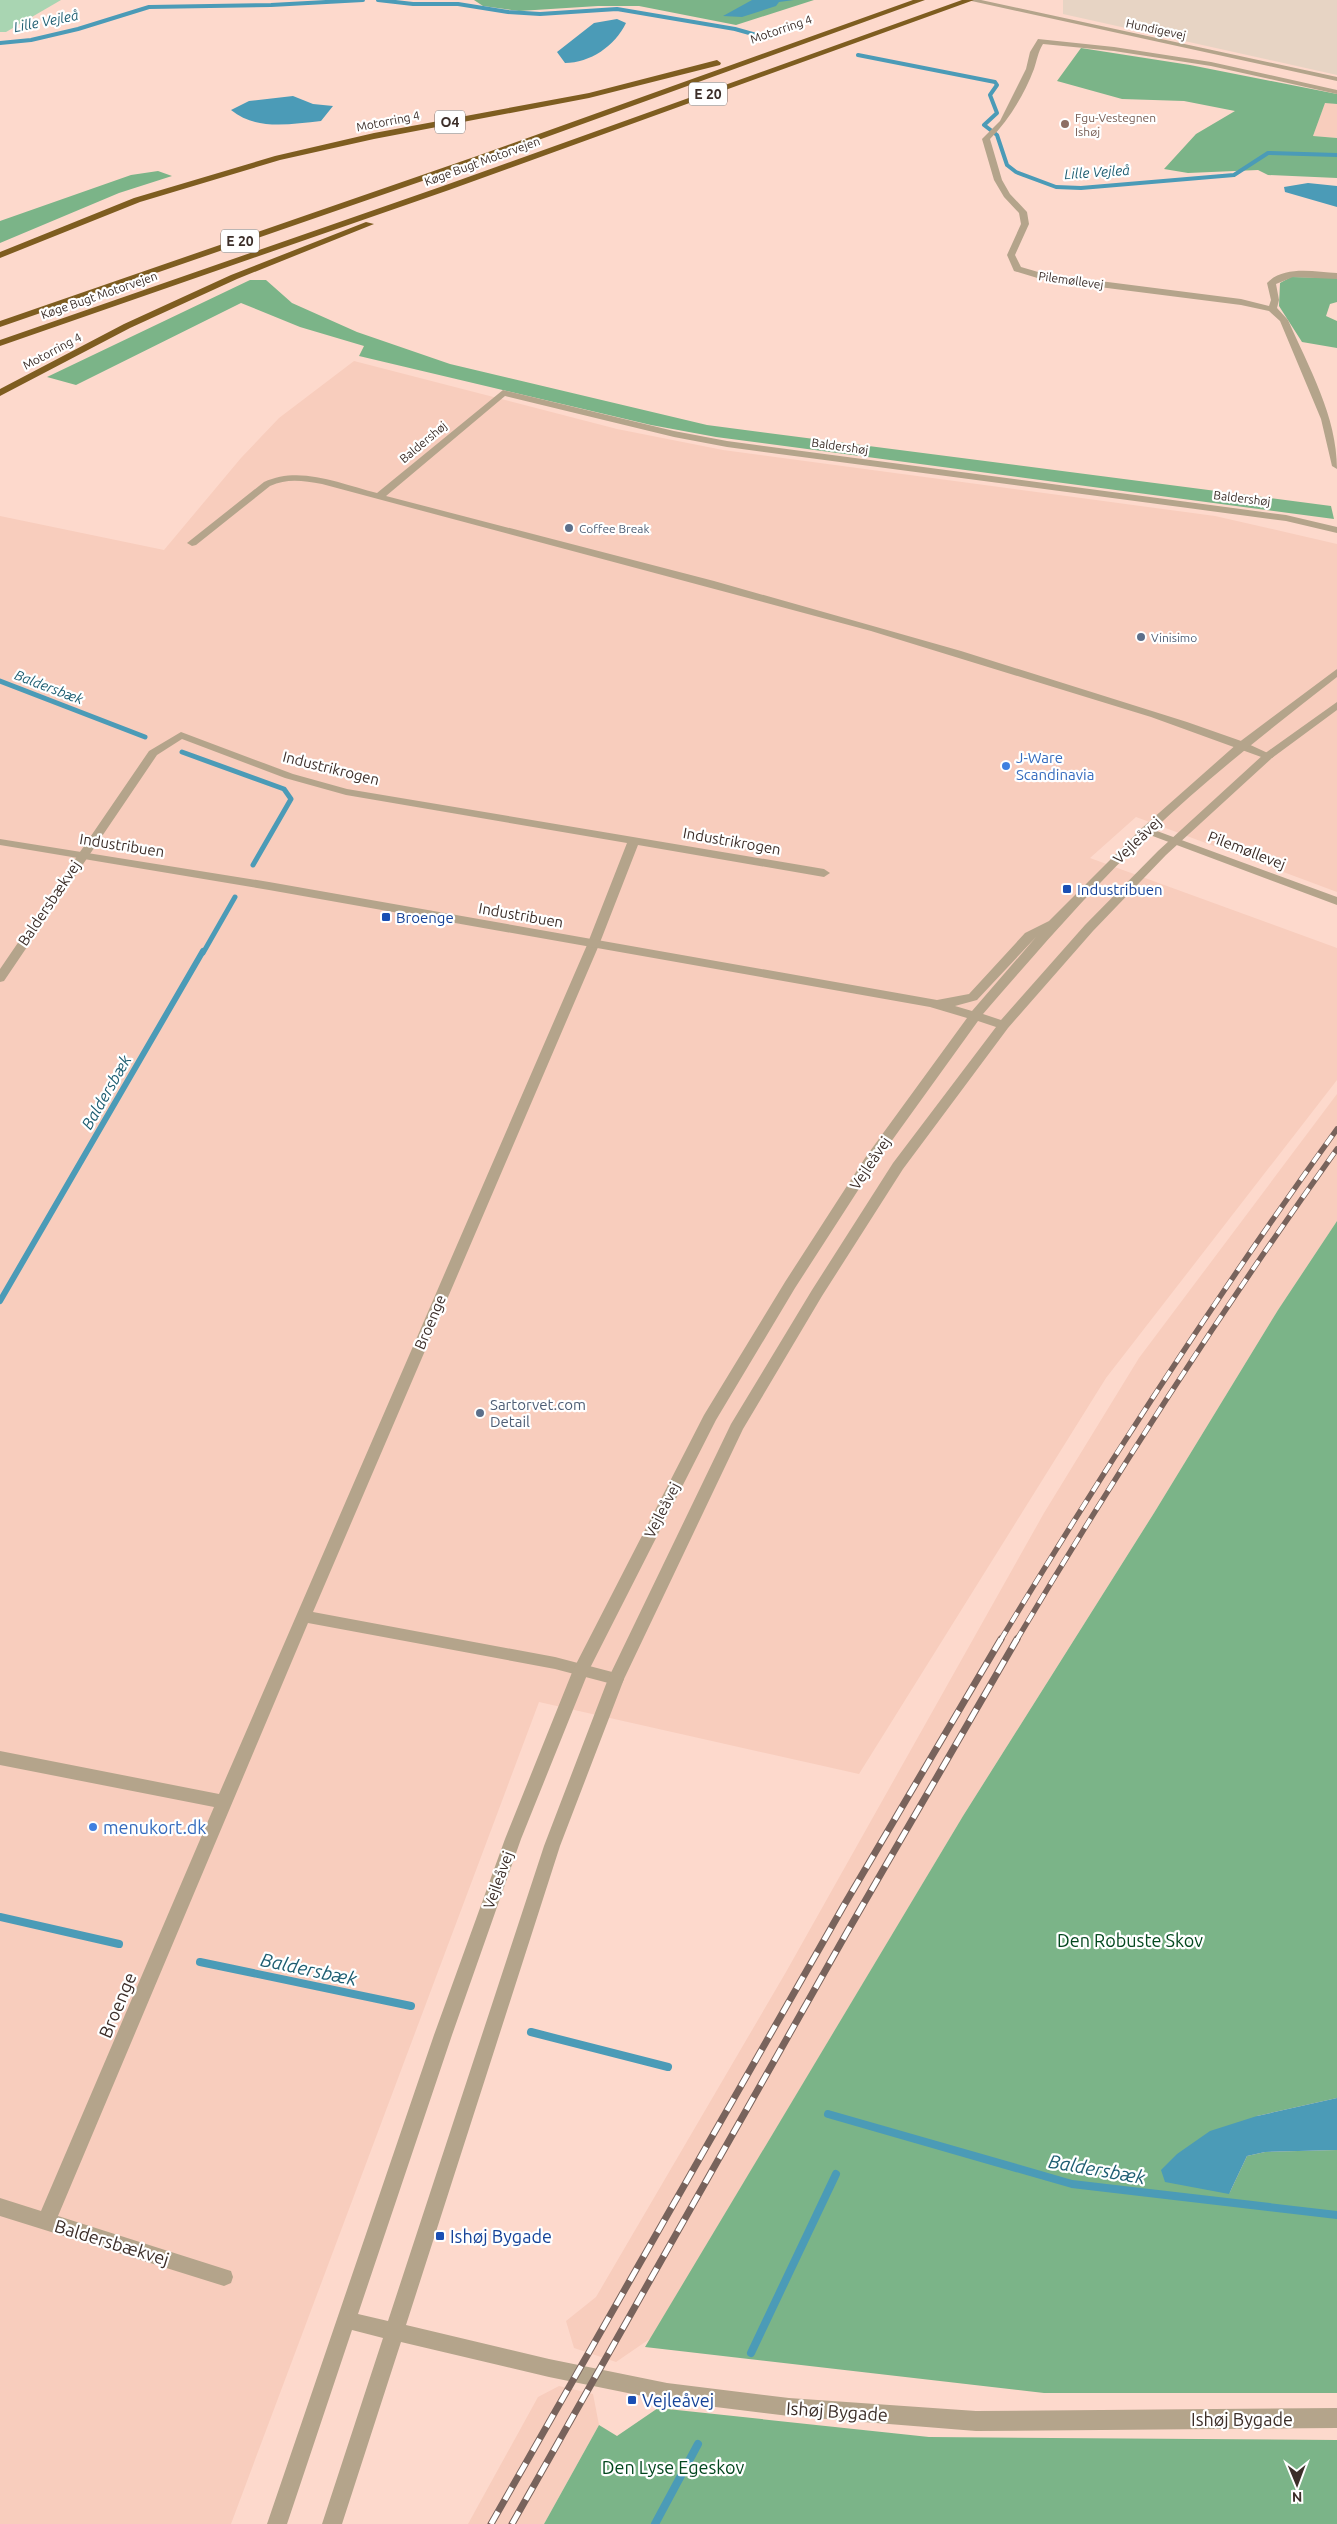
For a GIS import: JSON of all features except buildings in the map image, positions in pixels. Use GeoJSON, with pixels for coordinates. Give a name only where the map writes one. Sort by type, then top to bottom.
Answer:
{"type":"FeatureCollection","features":[{"type":"Feature","properties":{"kind":"highway","name":"Motorring 4"},"geometry":{"type":"LineString","coordinates":[[0,255],[65,225],[198,179],[326,146],[581,97],[660,79],[764,48],[903,0]]}},
{"type":"Feature","properties":{"kind":"highway","name":"Køge Bugt Motorvejen"},"geometry":{"type":"LineString","coordinates":[[0,324],[480,158],[921,0]]}},
{"type":"Feature","properties":{"kind":"highway","name":"Køge Bugt Motorvejen"},"geometry":{"type":"LineString","coordinates":[[0,343],[446,188],[970,0]]}},
{"type":"Feature","properties":{"kind":"highway","name":"Motorring 4"},"geometry":{"type":"LineString","coordinates":[[0,393],[136,322],[234,277],[377,221],[446,188]]}},
{"type":"Feature","properties":{"kind":"street","name":"Hundigevej"},"geometry":{"type":"LineString","coordinates":[[970,0],[1337,80]]}},
{"type":"Feature","properties":{"kind":"street","name":"Pilemøllevej"},"geometry":{"type":"LineString","coordinates":[[1272,309],[1241,302],[1044,277],[1017,269],[1011,255],[1025,224],[1023,212],[1007,195],[998,180],[986,139],[998,128],[1030,69],[1034,52],[1041,41],[1114,49],[1210,64],[1337,92]]}},
{"type":"Feature","properties":{"kind":"street"},"geometry":{"type":"LineString","coordinates":[[1337,276],[1295,274],[1276,278],[1271,282],[1275,300],[1272,309],[1284,320],[1300,354],[1326,419],[1337,466]]}},
{"type":"Feature","properties":{"kind":"street","name":"Baldershøj"},"geometry":{"type":"LineString","coordinates":[[379,497],[504,393],[674,434],[727,444],[1286,518],[1337,530]]}},
{"type":"Feature","properties":{"kind":"street"},"geometry":{"type":"LineString","coordinates":[[192,543],[267,484],[280,477],[304,478],[774,600],[942,648],[1242,745],[1268,756]]}},
{"type":"Feature","properties":{"kind":"street","name":"Vejleåvej"},"geometry":{"type":"LineString","coordinates":[[277,2524],[443,2035],[513,1839],[581,1670],[709,1419],[775,1310],[870,1161],[975,1016],[1058,919],[1146,830],[1242,745],[1337,672]]}},
{"type":"Feature","properties":{"kind":"street","name":"Vejleåvej"},"geometry":{"type":"LineString","coordinates":[[332,2524],[552,1846],[616,1679],[736,1428],[817,1293],[898,1166],[1004,1026],[1089,928],[1176,840],[1268,756],[1337,704]]}},
{"type":"Feature","properties":{"kind":"street","name":"Industrikrogen"},"geometry":{"type":"LineString","coordinates":[[82,854],[153,753],[181,735],[289,776],[346,792],[824,873]]}},
{"type":"Feature","properties":{"kind":"street","name":"Pilemøllevej"},"geometry":{"type":"LineString","coordinates":[[1146,830],[1337,901]]}},
{"type":"Feature","properties":{"kind":"street"},"geometry":{"type":"LineString","coordinates":[[592,945],[634,841]]}},
{"type":"Feature","properties":{"kind":"street","name":"Industribuen"},"geometry":{"type":"LineString","coordinates":[[0,842],[269,886],[592,945],[932,1003],[1004,1026]]}},
{"type":"Feature","properties":{"kind":"street","name":"Baldersbækvej"},"geometry":{"type":"LineString","coordinates":[[0,978],[82,854]]}},
{"type":"Feature","properties":{"kind":"street"},"geometry":{"type":"LineString","coordinates":[[932,1003],[956,1002],[973,997],[1030,936],[1058,919]]}},
{"type":"Feature","properties":{"kind":"street","name":"Broenge"},"geometry":{"type":"LineString","coordinates":[[46,2222],[223,1802],[592,945]]}},
{"type":"Feature","properties":{"kind":"street"},"geometry":{"type":"LineString","coordinates":[[303,1616],[581,1670],[616,1679]]}},
{"type":"Feature","properties":{"kind":"street"},"geometry":{"type":"LineString","coordinates":[[0,1758],[223,1802]]}},
{"type":"Feature","properties":{"kind":"street","name":"Baldersbækvej"},"geometry":{"type":"LineString","coordinates":[[0,2207],[224,2277]]}},
{"type":"Feature","properties":{"kind":"street","name":"Ishøj Bygade"},"geometry":{"type":"LineString","coordinates":[[346,2320],[549,2368],[667,2392],[789,2407],[976,2421],[1337,2418]]}},
{"type":"Feature","properties":{"kind":"shaded area"},"geometry":{"type":"Polygon","coordinates":[[[1063,0],[1337,0],[1337,75],[1063,14],[1063,0]]]}},
{"type":"Feature","properties":{"kind":"shaded area"},"geometry":{"type":"Polygon","coordinates":[[[1325,102],[1337,104],[1337,138],[1313,136],[1325,102]]]}},
{"type":"Feature","properties":{"kind":"shaded area"},"geometry":{"type":"Polygon","coordinates":[[[354,361],[617,429],[723,450],[1215,516],[1337,544],[1337,892],[1136,817],[1090,858],[1337,948],[1337,1080],[1106,1378],[859,1774],[539,1702],[231,2524],[0,2524],[0,516],[164,550],[241,458],[279,418],[354,361]]]}},
{"type":"Feature","properties":{"kind":"shaded area"},"geometry":{"type":"Polygon","coordinates":[[[1337,1094],[1337,1221],[1278,1310],[1154,1513],[963,1816],[651,2338],[616,2362],[574,2348],[566,2321],[596,2297],[786,1972],[1044,1513],[1139,1358],[1337,1094]]]}},
{"type":"Feature","properties":{"kind":"shaded area"},"geometry":{"type":"Polygon","coordinates":[[[559,2386],[593,2394],[599,2425],[544,2524],[468,2524],[538,2397],[559,2386]]]}},
{"type":"Feature","properties":{"kind":"green space"},"geometry":{"type":"Polygon","coordinates":[[[0,0],[61,0],[6,32],[0,32],[0,0]]]}},
{"type":"Feature","properties":{"kind":"green space"},"geometry":{"type":"Polygon","coordinates":[[[474,0],[814,0],[736,25],[639,6],[598,6],[519,11],[483,6],[474,0]]]}},
{"type":"Feature","properties":{"kind":"green space"},"geometry":{"type":"Polygon","coordinates":[[[1081,48],[1190,65],[1337,94],[1337,104],[1325,103],[1313,136],[1337,138],[1337,178],[1268,175],[1258,170],[1188,173],[1164,169],[1196,134],[1235,111],[1184,101],[1122,99],[1057,81],[1081,48]]]}},
{"type":"Feature","properties":{"kind":"green space"},"geometry":{"type":"Polygon","coordinates":[[[158,171],[172,176],[119,193],[0,243],[0,221],[131,175],[158,171]]]}},
{"type":"Feature","properties":{"kind":"green space"},"geometry":{"type":"Polygon","coordinates":[[[1291,277],[1337,278],[1337,302],[1330,304],[1326,316],[1337,321],[1337,348],[1302,342],[1279,306],[1280,283],[1291,277]]]}},
{"type":"Feature","properties":{"kind":"green space"},"geometry":{"type":"Polygon","coordinates":[[[250,280],[266,280],[292,303],[357,332],[450,364],[707,425],[1331,506],[1334,519],[716,437],[651,425],[359,356],[364,346],[300,327],[241,303],[76,385],[47,377],[250,280]]]}},
{"type":"Feature","properties":{"kind":"green space","name":"Den Robuste Skov"},"geometry":{"type":"Polygon","coordinates":[[[1337,1221],[1337,2098],[1257,2116],[1229,2194],[1247,2156],[1265,2152],[1337,2150],[1337,2393],[1044,2393],[645,2347],[963,1816],[1154,1513],[1278,1310],[1337,1221]]]}},
{"type":"Feature","properties":{"kind":"green space","name":"Den Lyse Egeskov"},"geometry":{"type":"Polygon","coordinates":[[[658,2408],[929,2437],[1337,2440],[1337,2524],[544,2524],[599,2425],[617,2436],[658,2408]]]}},
{"type":"Feature","properties":{"kind":"water"},"geometry":{"type":"Polygon","coordinates":[[[752,0],[794,0],[779,2],[776,6],[742,17],[723,16],[752,0]]]}},
{"type":"Feature","properties":{"kind":"water"},"geometry":{"type":"Polygon","coordinates":[[[617,19],[626,23],[615,39],[601,52],[584,60],[565,63],[557,52],[594,23],[617,19]]]}},
{"type":"Feature","properties":{"kind":"water"},"geometry":{"type":"Polygon","coordinates":[[[293,96],[313,104],[333,106],[321,121],[286,124],[263,124],[241,117],[231,110],[249,101],[293,96]]]}},
{"type":"Feature","properties":{"kind":"water"},"geometry":{"type":"Polygon","coordinates":[[[1308,183],[1337,186],[1337,207],[1285,192],[1284,187],[1308,183]]]}},
{"type":"Feature","properties":{"kind":"water"},"geometry":{"type":"Polygon","coordinates":[[[1337,2098],[1337,2150],[1265,2152],[1247,2156],[1229,2194],[1165,2182],[1161,2170],[1177,2154],[1210,2131],[1257,2116],[1337,2098]]]}},
{"type":"Feature","properties":{"kind":"waterway","name":"Lille Vejleå"},"geometry":{"type":"LineString","coordinates":[[0,43],[31,40],[78,29],[149,7],[271,5],[363,0]]}},
{"type":"Feature","properties":{"kind":"waterway","name":"Lille Vejleå"},"geometry":{"type":"LineString","coordinates":[[378,0],[413,4],[458,4],[508,12],[540,14],[617,9],[735,29],[767,38]]}},
{"type":"Feature","properties":{"kind":"waterway","name":"Lille Vejleå"},"geometry":{"type":"LineString","coordinates":[[858,55],[995,82],[997,85],[990,95],[997,113],[984,125],[997,135],[1007,165],[1016,172],[1056,187],[1081,188],[1234,175],[1268,153],[1337,155]]}},
{"type":"Feature","properties":{"kind":"waterway","name":"Baldersbæk"},"geometry":{"type":"LineString","coordinates":[[0,681],[145,737]]}},
{"type":"Feature","properties":{"kind":"waterway","name":"Baldersbæk"},"geometry":{"type":"LineString","coordinates":[[182,752],[284,789],[291,799],[253,865]]}},
{"type":"Feature","properties":{"kind":"waterway","name":"Baldersbæk"},"geometry":{"type":"LineString","coordinates":[[203,953],[235,897]]}},
{"type":"Feature","properties":{"kind":"waterway","name":"Baldersbæk"},"geometry":{"type":"LineString","coordinates":[[0,1301],[203,951]]}},
{"type":"Feature","properties":{"kind":"waterway","name":"Baldersbæk"},"geometry":{"type":"LineString","coordinates":[[0,1917],[119,1944]]}},
{"type":"Feature","properties":{"kind":"waterway","name":"Baldersbæk"},"geometry":{"type":"LineString","coordinates":[[200,1962],[411,2006]]}},
{"type":"Feature","properties":{"kind":"waterway","name":"Baldersbæk"},"geometry":{"type":"LineString","coordinates":[[531,2032],[668,2067]]}},
{"type":"Feature","properties":{"kind":"waterway","name":"Baldersbæk"},"geometry":{"type":"LineString","coordinates":[[828,2114],[1072,2184],[1337,2215]]}},
{"type":"Feature","properties":{"kind":"waterway"},"geometry":{"type":"LineString","coordinates":[[751,2353],[836,2174]]}},
{"type":"Feature","properties":{"kind":"waterway"},"geometry":{"type":"LineString","coordinates":[[655,2524],[698,2444]]}},
{"type":"Feature","properties":{"kind":"railway"},"geometry":{"type":"LineString","coordinates":[[1000,1641],[1080,1511],[1163,1382],[1292,1191],[1337,1129]]}},
{"type":"Feature","properties":{"kind":"railway"},"geometry":{"type":"LineString","coordinates":[[1016,1641],[1172,1391],[1253,1269],[1337,1149]]}},
{"type":"Feature","properties":{"kind":"railway"},"geometry":{"type":"LineString","coordinates":[[491,2524],[843,1907],[1001,1639]]}},
{"type":"Feature","properties":{"kind":"railway"},"geometry":{"type":"LineString","coordinates":[[512,2524],[846,1934],[1017,1639]]}},
{"type":"Feature","properties":{"kind":"place","name":"Fgu-Vestegnen Ishøj"},"geometry":{"type":"Point","coordinates":[1065,124]}},
{"type":"Feature","properties":{"kind":"place","name":"Coffee Break"},"geometry":{"type":"Point","coordinates":[569,528]}},
{"type":"Feature","properties":{"kind":"place","name":"Vinisimo"},"geometry":{"type":"Point","coordinates":[1141,637]}},
{"type":"Feature","properties":{"kind":"place","name":"J-Ware Scandinavia"},"geometry":{"type":"Point","coordinates":[1006,766]}},
{"type":"Feature","properties":{"kind":"place","name":"Industribuen"},"geometry":{"type":"Point","coordinates":[1067,889]}},
{"type":"Feature","properties":{"kind":"place","name":"Broenge"},"geometry":{"type":"Point","coordinates":[386,917]}},
{"type":"Feature","properties":{"kind":"place","name":"Sartorvet.com Detail"},"geometry":{"type":"Point","coordinates":[480,1413]}},
{"type":"Feature","properties":{"kind":"place","name":"menukort.dk"},"geometry":{"type":"Point","coordinates":[93,1827]}},
{"type":"Feature","properties":{"kind":"place","name":"Ishøj Bygade"},"geometry":{"type":"Point","coordinates":[440,2236]}},
{"type":"Feature","properties":{"kind":"place","name":"Vejleåvej"},"geometry":{"type":"Point","coordinates":[632,2400]}}]}
